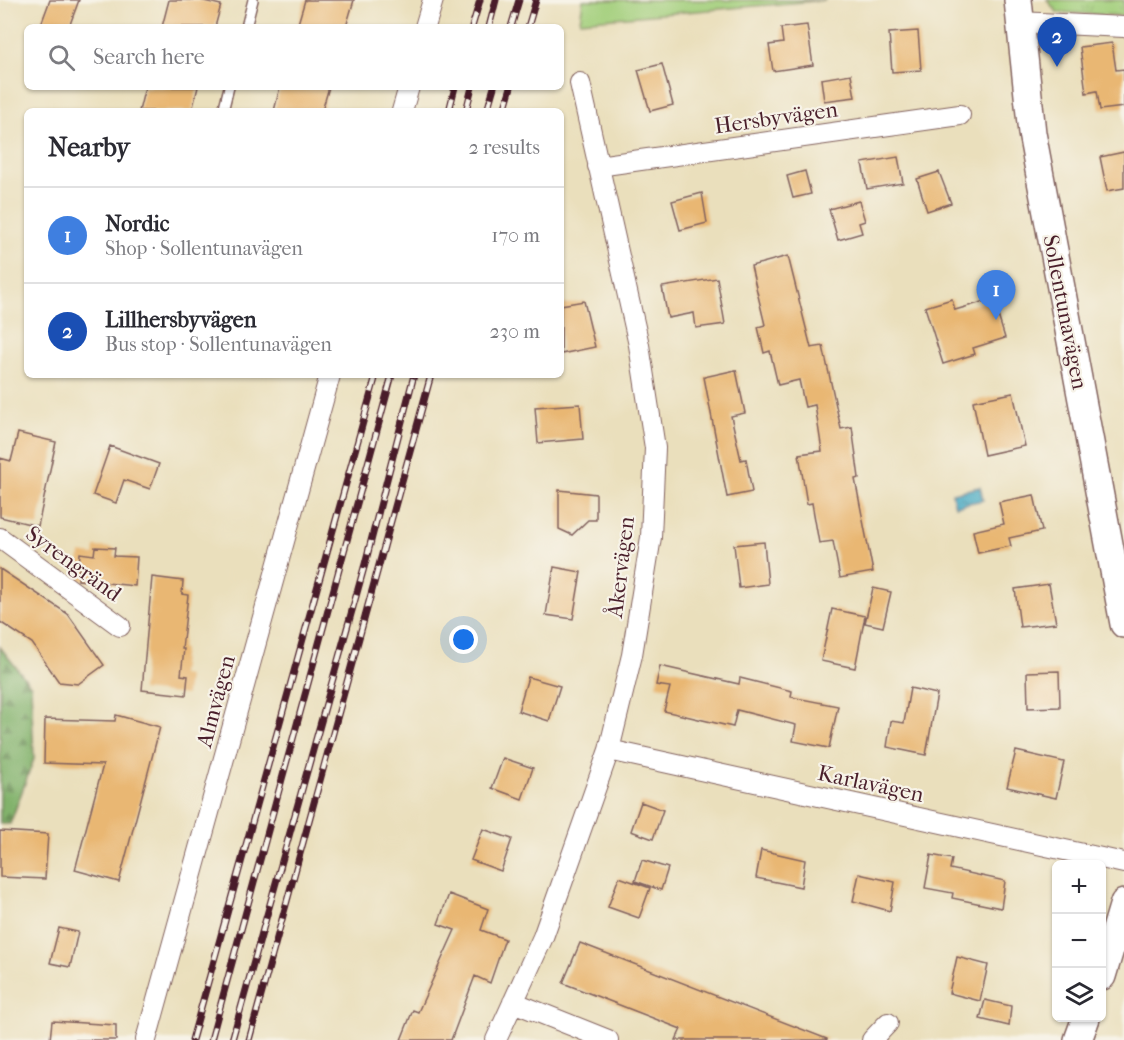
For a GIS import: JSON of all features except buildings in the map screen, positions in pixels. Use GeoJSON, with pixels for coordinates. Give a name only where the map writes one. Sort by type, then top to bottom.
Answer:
{"type":"FeatureCollection","features":[{"type":"Feature","properties":{"kind":"street"},"geometry":{"type":"LineString","coordinates":[[426,24],[433,0]]}},
{"type":"Feature","properties":{"kind":"street"},"geometry":{"type":"LineString","coordinates":[[1018,11],[1124,27]]}},
{"type":"Feature","properties":{"kind":"street","name":"Sollentunavägen"},"geometry":{"type":"LineString","coordinates":[[1018,11],[1032,133],[1124,624]]}},
{"type":"Feature","properties":{"kind":"street","name":"Åkervägen"},"geometry":{"type":"LineString","coordinates":[[496,1040],[543,937],[609,750],[632,656],[651,537],[655,448],[639,345],[580,83]]}},
{"type":"Feature","properties":{"kind":"street"},"geometry":{"type":"LineString","coordinates":[[403,108],[408,90]]}},
{"type":"Feature","properties":{"kind":"street","name":"Hersbyvägen"},"geometry":{"type":"LineString","coordinates":[[598,166],[960,115]]}},
{"type":"Feature","properties":{"kind":"street","name":"Almvägen"},"geometry":{"type":"LineString","coordinates":[[146,1040],[329,378]]}},
{"type":"Feature","properties":{"kind":"street","name":"Syrengränd"},"geometry":{"type":"LineString","coordinates":[[0,538],[120,626]]}},
{"type":"Feature","properties":{"kind":"street","name":"Karlavägen"},"geometry":{"type":"LineString","coordinates":[[609,750],[1124,863]]}},
{"type":"Feature","properties":{"kind":"street"},"geometry":{"type":"LineString","coordinates":[[1104,968],[1124,903]]}},
{"type":"Feature","properties":{"kind":"street"},"geometry":{"type":"LineString","coordinates":[[513,1002],[608,1040]]}},
{"type":"Feature","properties":{"kind":"street"},"geometry":{"type":"LineString","coordinates":[[1078,1040],[1084,1022]]}},
{"type":"Feature","properties":{"kind":"street"},"geometry":{"type":"LineString","coordinates":[[872,1040],[888,1023]]}},
{"type":"Feature","properties":{"kind":"lane"},"geometry":{"type":"LineString","coordinates":[[247,24],[253,0]]}},
{"type":"Feature","properties":{"kind":"lane"},"geometry":{"type":"LineString","coordinates":[[224,108],[229,90]]}},
{"type":"Feature","properties":{"kind":"green space"},"geometry":{"type":"Polygon","coordinates":[[[583,0],[826,0],[580,21],[583,0]]]}},
{"type":"Feature","properties":{"kind":"green space"},"geometry":{"type":"Polygon","coordinates":[[[1047,0],[1124,0],[1124,16],[1057,12],[1047,0]]]}},
{"type":"Feature","properties":{"kind":"green space"},"geometry":{"type":"Polygon","coordinates":[[[0,647],[31,686],[34,759],[10,824],[0,824],[0,647]]]}},
{"type":"Feature","properties":{"kind":"water"},"geometry":{"type":"Polygon","coordinates":[[[980,487],[983,500],[955,506],[952,493],[980,487]]]}},
{"type":"Feature","properties":{"kind":"railway"},"geometry":{"type":"LineString","coordinates":[[473,24],[480,0]]}},
{"type":"Feature","properties":{"kind":"railway"},"geometry":{"type":"LineString","coordinates":[[490,24],[496,0]]}},
{"type":"Feature","properties":{"kind":"railway"},"geometry":{"type":"LineString","coordinates":[[512,24],[519,0]]}},
{"type":"Feature","properties":{"kind":"railway"},"geometry":{"type":"LineString","coordinates":[[529,24],[536,0]]}},
{"type":"Feature","properties":{"kind":"railway"},"geometry":{"type":"LineString","coordinates":[[450,108],[454,90]]}},
{"type":"Feature","properties":{"kind":"railway"},"geometry":{"type":"LineString","coordinates":[[467,108],[471,90]]}},
{"type":"Feature","properties":{"kind":"railway"},"geometry":{"type":"LineString","coordinates":[[488,108],[493,90]]}},
{"type":"Feature","properties":{"kind":"railway"},"geometry":{"type":"LineString","coordinates":[[505,108],[510,90]]}},
{"type":"Feature","properties":{"kind":"railway"},"geometry":{"type":"LineString","coordinates":[[192,1040],[375,378]]}},
{"type":"Feature","properties":{"kind":"railway"},"geometry":{"type":"LineString","coordinates":[[211,1040],[391,378]]}},
{"type":"Feature","properties":{"kind":"railway"},"geometry":{"type":"LineString","coordinates":[[232,1040],[365,564],[413,378]]}},
{"type":"Feature","properties":{"kind":"railway"},"geometry":{"type":"LineString","coordinates":[[249,1040],[430,378]]}},
{"type":"Feature","properties":{"kind":"place","name":"Lillhersbyvägen"},"geometry":{"type":"Point","coordinates":[1057,67]}},
{"type":"Feature","properties":{"kind":"place","name":"Nordic"},"geometry":{"type":"Point","coordinates":[996,320]}}]}
